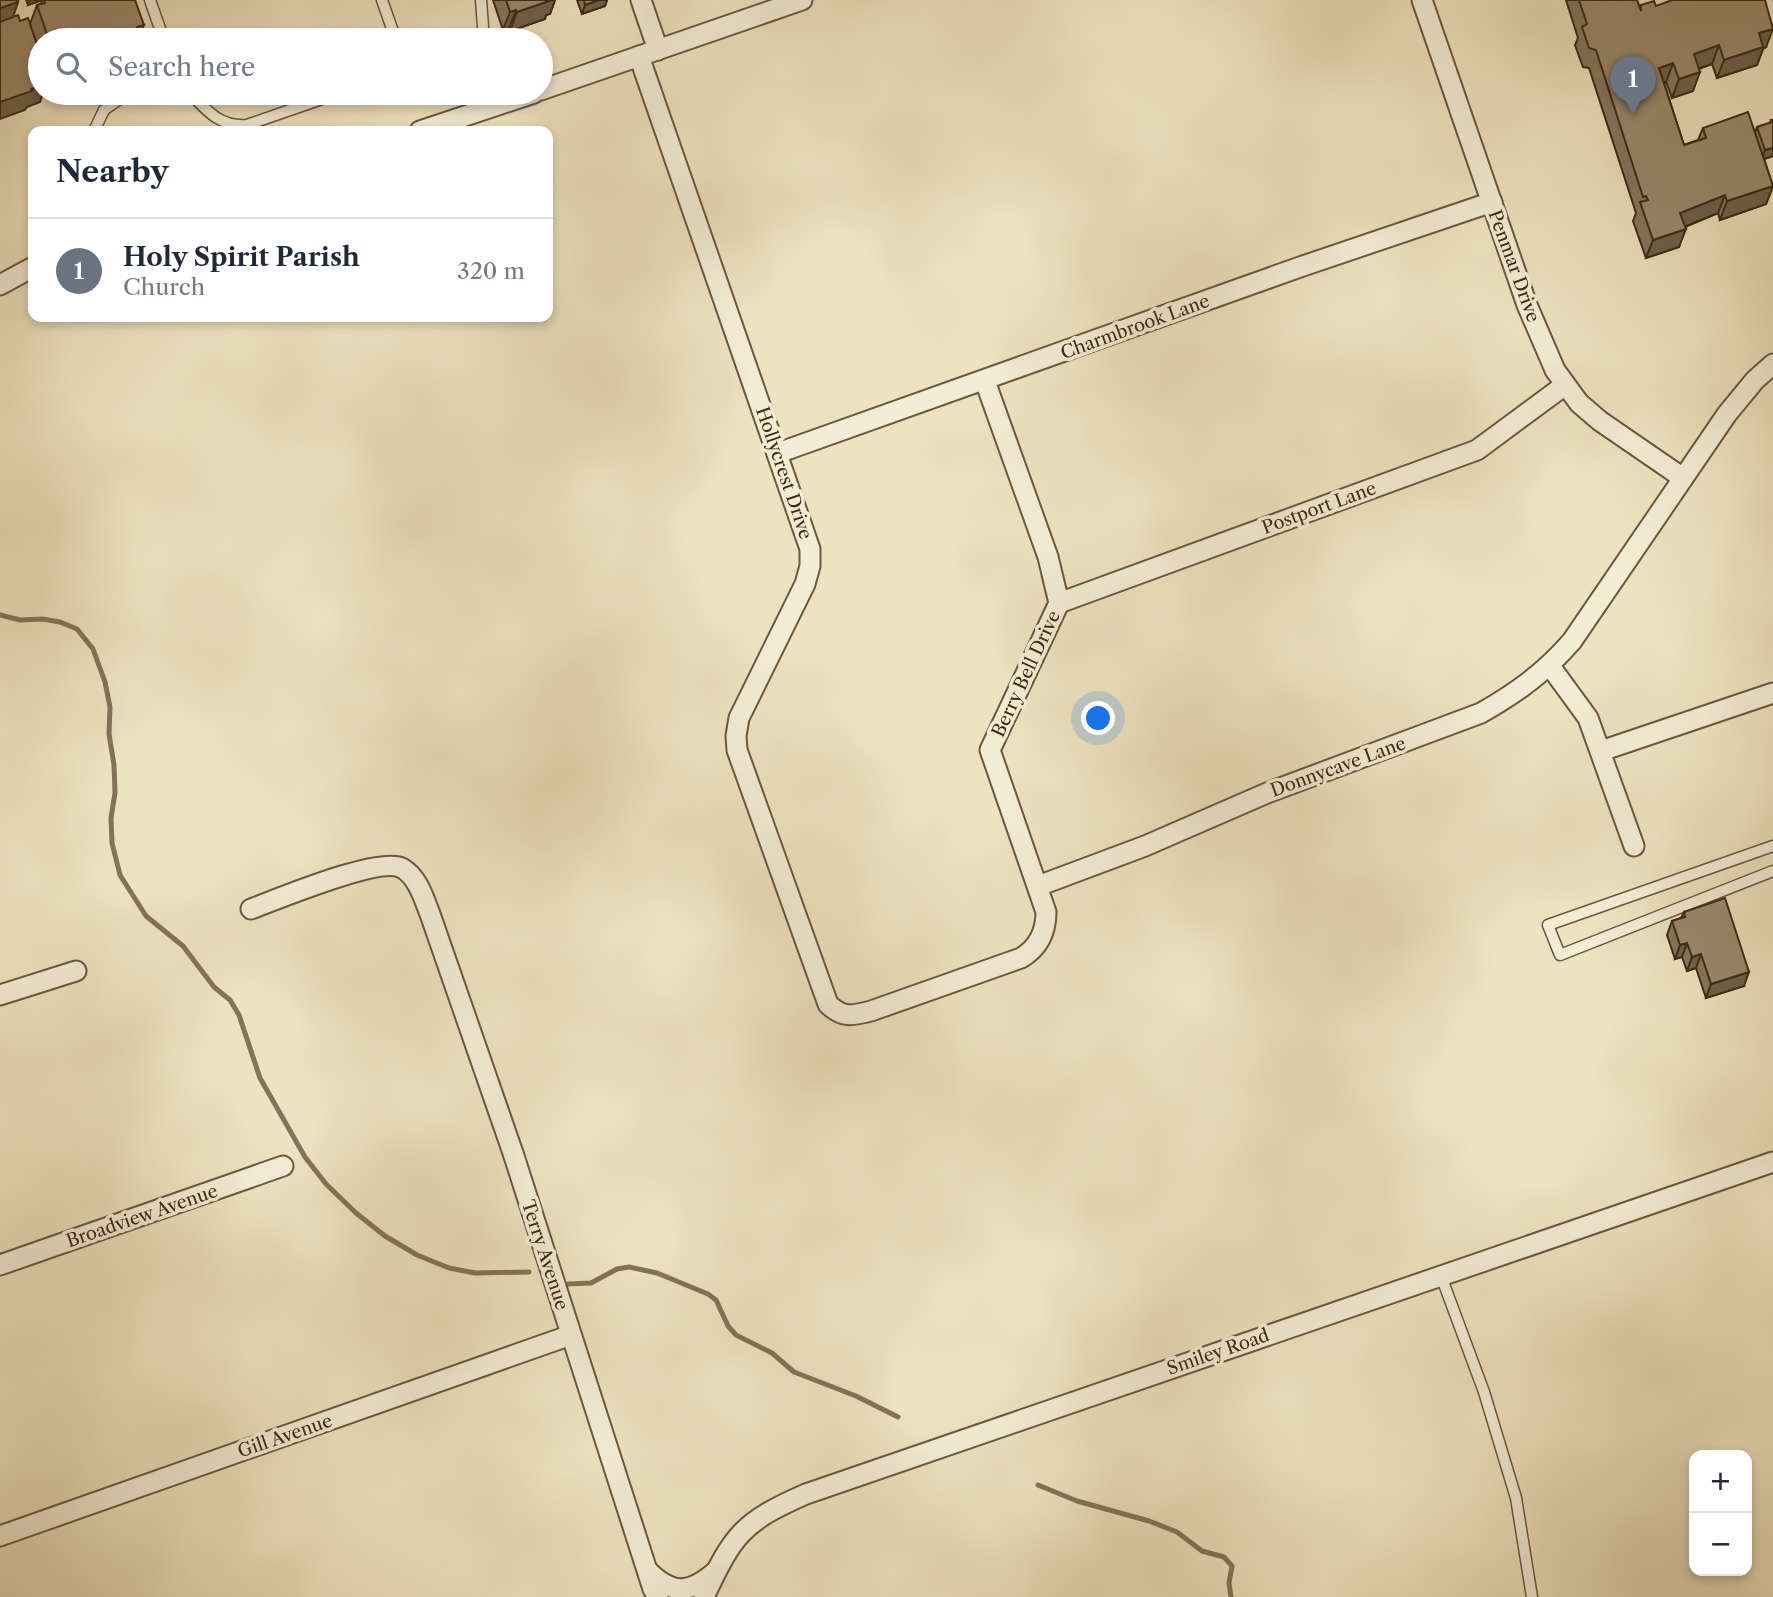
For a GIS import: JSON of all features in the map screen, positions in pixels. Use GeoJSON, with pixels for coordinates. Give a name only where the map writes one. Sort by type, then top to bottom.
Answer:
{"type":"FeatureCollection","features":[{"type":"Feature","properties":{"kind":"street","name":"Hollycrest Drive"},"geometry":{"type":"LineString","coordinates":[[641,0],[649,53],[810,549],[810,566],[805,584],[739,718],[736,736],[737,750],[828,1004],[837,1013],[849,1016],[871,1011],[1021,958],[1037,945],[1044,931],[1046,912],[1038,886]]}},
{"type":"Feature","properties":{"kind":"street"},"geometry":{"type":"LineString","coordinates":[[553,86],[802,0]]}},
{"type":"Feature","properties":{"kind":"street","name":"Penmar Drive"},"geometry":{"type":"LineString","coordinates":[[1422,0],[1527,305],[1555,370],[1579,403],[1600,421],[1683,478]]}},
{"type":"Feature","properties":{"kind":"street"},"geometry":{"type":"LineString","coordinates":[[432,126],[484,105]]}},
{"type":"Feature","properties":{"kind":"street","name":"Charmbrook Lane"},"geometry":{"type":"LineString","coordinates":[[778,453],[1300,267],[1492,202]]}},
{"type":"Feature","properties":{"kind":"street"},"geometry":{"type":"LineString","coordinates":[[0,285],[28,270]]}},
{"type":"Feature","properties":{"kind":"street","name":"Donnycave Lane"},"geometry":{"type":"LineString","coordinates":[[1038,886],[1145,846],[1267,793],[1481,713],[1510,697],[1550,666],[1572,640],[1727,414],[1755,380],[1773,364]]}},
{"type":"Feature","properties":{"kind":"street","name":"Berry Bell Drive"},"geometry":{"type":"LineString","coordinates":[[985,381],[1048,557],[1059,603],[990,750],[1038,886]]}},
{"type":"Feature","properties":{"kind":"street","name":"Postport Lane"},"geometry":{"type":"LineString","coordinates":[[1059,603],[1477,450],[1564,385]]}},
{"type":"Feature","properties":{"kind":"street"},"geometry":{"type":"LineString","coordinates":[[1550,666],[1579,702],[1588,718],[1634,846]]}},
{"type":"Feature","properties":{"kind":"street"},"geometry":{"type":"LineString","coordinates":[[1601,751],[1773,693]]}},
{"type":"Feature","properties":{"kind":"street","name":"Terry Avenue"},"geometry":{"type":"LineString","coordinates":[[251,909],[368,868],[389,864],[402,868],[413,877],[430,914],[513,1153],[647,1571],[658,1597]]}},
{"type":"Feature","properties":{"kind":"street"},"geometry":{"type":"LineString","coordinates":[[0,995],[76,971]]}},
{"type":"Feature","properties":{"kind":"street","name":"Smiley Road"},"geometry":{"type":"LineString","coordinates":[[704,1597],[723,1556],[741,1532],[768,1511],[806,1494],[1773,1162]]}},
{"type":"Feature","properties":{"kind":"street","name":"Broadview Avenue"},"geometry":{"type":"LineString","coordinates":[[0,1265],[283,1166]]}},
{"type":"Feature","properties":{"kind":"street","name":"Gill Avenue"},"geometry":{"type":"LineString","coordinates":[[0,1536],[571,1335]]}},
{"type":"Feature","properties":{"kind":"street"},"geometry":{"type":"LineString","coordinates":[[647,1571],[662,1586],[678,1589],[702,1583],[716,1572]]}},
{"type":"Feature","properties":{"kind":"lane"},"geometry":{"type":"LineString","coordinates":[[150,0],[159,28]]}},
{"type":"Feature","properties":{"kind":"lane"},"geometry":{"type":"LineString","coordinates":[[382,0],[392,28]]}},
{"type":"Feature","properties":{"kind":"lane"},"geometry":{"type":"LineString","coordinates":[[481,0],[483,28]]}},
{"type":"Feature","properties":{"kind":"lane"},"geometry":{"type":"LineString","coordinates":[[1767,0],[1773,18]]}},
{"type":"Feature","properties":{"kind":"lane"},"geometry":{"type":"LineString","coordinates":[[97,126],[104,110],[111,105]]}},
{"type":"Feature","properties":{"kind":"lane"},"geometry":{"type":"LineString","coordinates":[[202,105],[213,117],[235,126],[247,125],[304,105]]}},
{"type":"Feature","properties":{"kind":"lane"},"geometry":{"type":"LineString","coordinates":[[1773,846],[1548,925],[1560,955],[1773,871]]}},
{"type":"Feature","properties":{"kind":"lane"},"geometry":{"type":"LineString","coordinates":[[1441,1276],[1484,1392],[1516,1498],[1532,1597]]}},
{"type":"Feature","properties":{"kind":"building"},"geometry":{"type":"Polygon","coordinates":[[[0,0],[18,0],[18,2],[0,8],[0,0]]]}},
{"type":"Feature","properties":{"kind":"building"},"geometry":{"type":"Polygon","coordinates":[[[44,0],[135,0],[144,25],[137,28],[45,28],[37,5],[45,3],[44,0]]]}},
{"type":"Feature","properties":{"kind":"building"},"geometry":{"type":"Polygon","coordinates":[[[506,0],[552,0],[510,12],[506,0]]]}},
{"type":"Feature","properties":{"kind":"building"},"geometry":{"type":"Polygon","coordinates":[[[584,0],[599,0],[585,5],[584,0]]]}},
{"type":"Feature","properties":{"kind":"building"},"geometry":{"type":"Polygon","coordinates":[[[1579,0],[1637,0],[1641,11],[1641,5],[1654,1],[1656,6],[1672,0],[1765,0],[1773,29],[1759,33],[1763,47],[1724,60],[1719,45],[1694,54],[1700,72],[1679,79],[1673,63],[1659,68],[1684,145],[1706,138],[1703,128],[1748,112],[1773,186],[1727,201],[1725,195],[1680,213],[1686,229],[1653,240],[1640,202],[1648,200],[1646,196],[1643,197],[1596,50],[1589,48],[1582,27],[1587,24],[1579,0]]]}},
{"type":"Feature","properties":{"kind":"building"},"geometry":{"type":"Polygon","coordinates":[[[18,15],[20,21],[28,18],[31,28],[28,28],[28,92],[0,102],[0,22],[18,15]]]}},
{"type":"Feature","properties":{"kind":"building"},"geometry":{"type":"Polygon","coordinates":[[[1773,120],[1773,148],[1765,150],[1757,127],[1772,122],[1773,120]]]}},
{"type":"Feature","properties":{"kind":"building"},"geometry":{"type":"Polygon","coordinates":[[[1725,898],[1749,972],[1711,984],[1701,954],[1692,957],[1687,943],[1680,945],[1672,921],[1685,917],[1684,912],[1725,898]]]}},
{"type":"Feature","properties":{"kind":"waterway"},"geometry":{"type":"LineString","coordinates":[[0,615],[20,620],[60,622],[77,629],[93,649],[105,682],[110,707],[109,734],[115,793],[111,818],[112,843],[120,875],[146,916],[183,946],[214,987],[230,1000],[239,1015],[260,1078],[305,1157],[326,1184],[385,1236],[417,1255],[449,1268],[475,1273],[529,1272]]}},
{"type":"Feature","properties":{"kind":"waterway"},"geometry":{"type":"LineString","coordinates":[[568,1284],[591,1283],[617,1269],[629,1267],[657,1273],[708,1294],[716,1300],[728,1326],[736,1335],[772,1353],[794,1372],[856,1396],[898,1417]]}},
{"type":"Feature","properties":{"kind":"waterway"},"geometry":{"type":"LineString","coordinates":[[1038,1485],[1077,1501],[1149,1521],[1177,1532],[1202,1551],[1224,1557],[1232,1566],[1229,1583],[1231,1597]]}},
{"type":"Feature","properties":{"kind":"place","name":"Holy Spirit Parish"},"geometry":{"type":"Point","coordinates":[1633,114]}}]}
